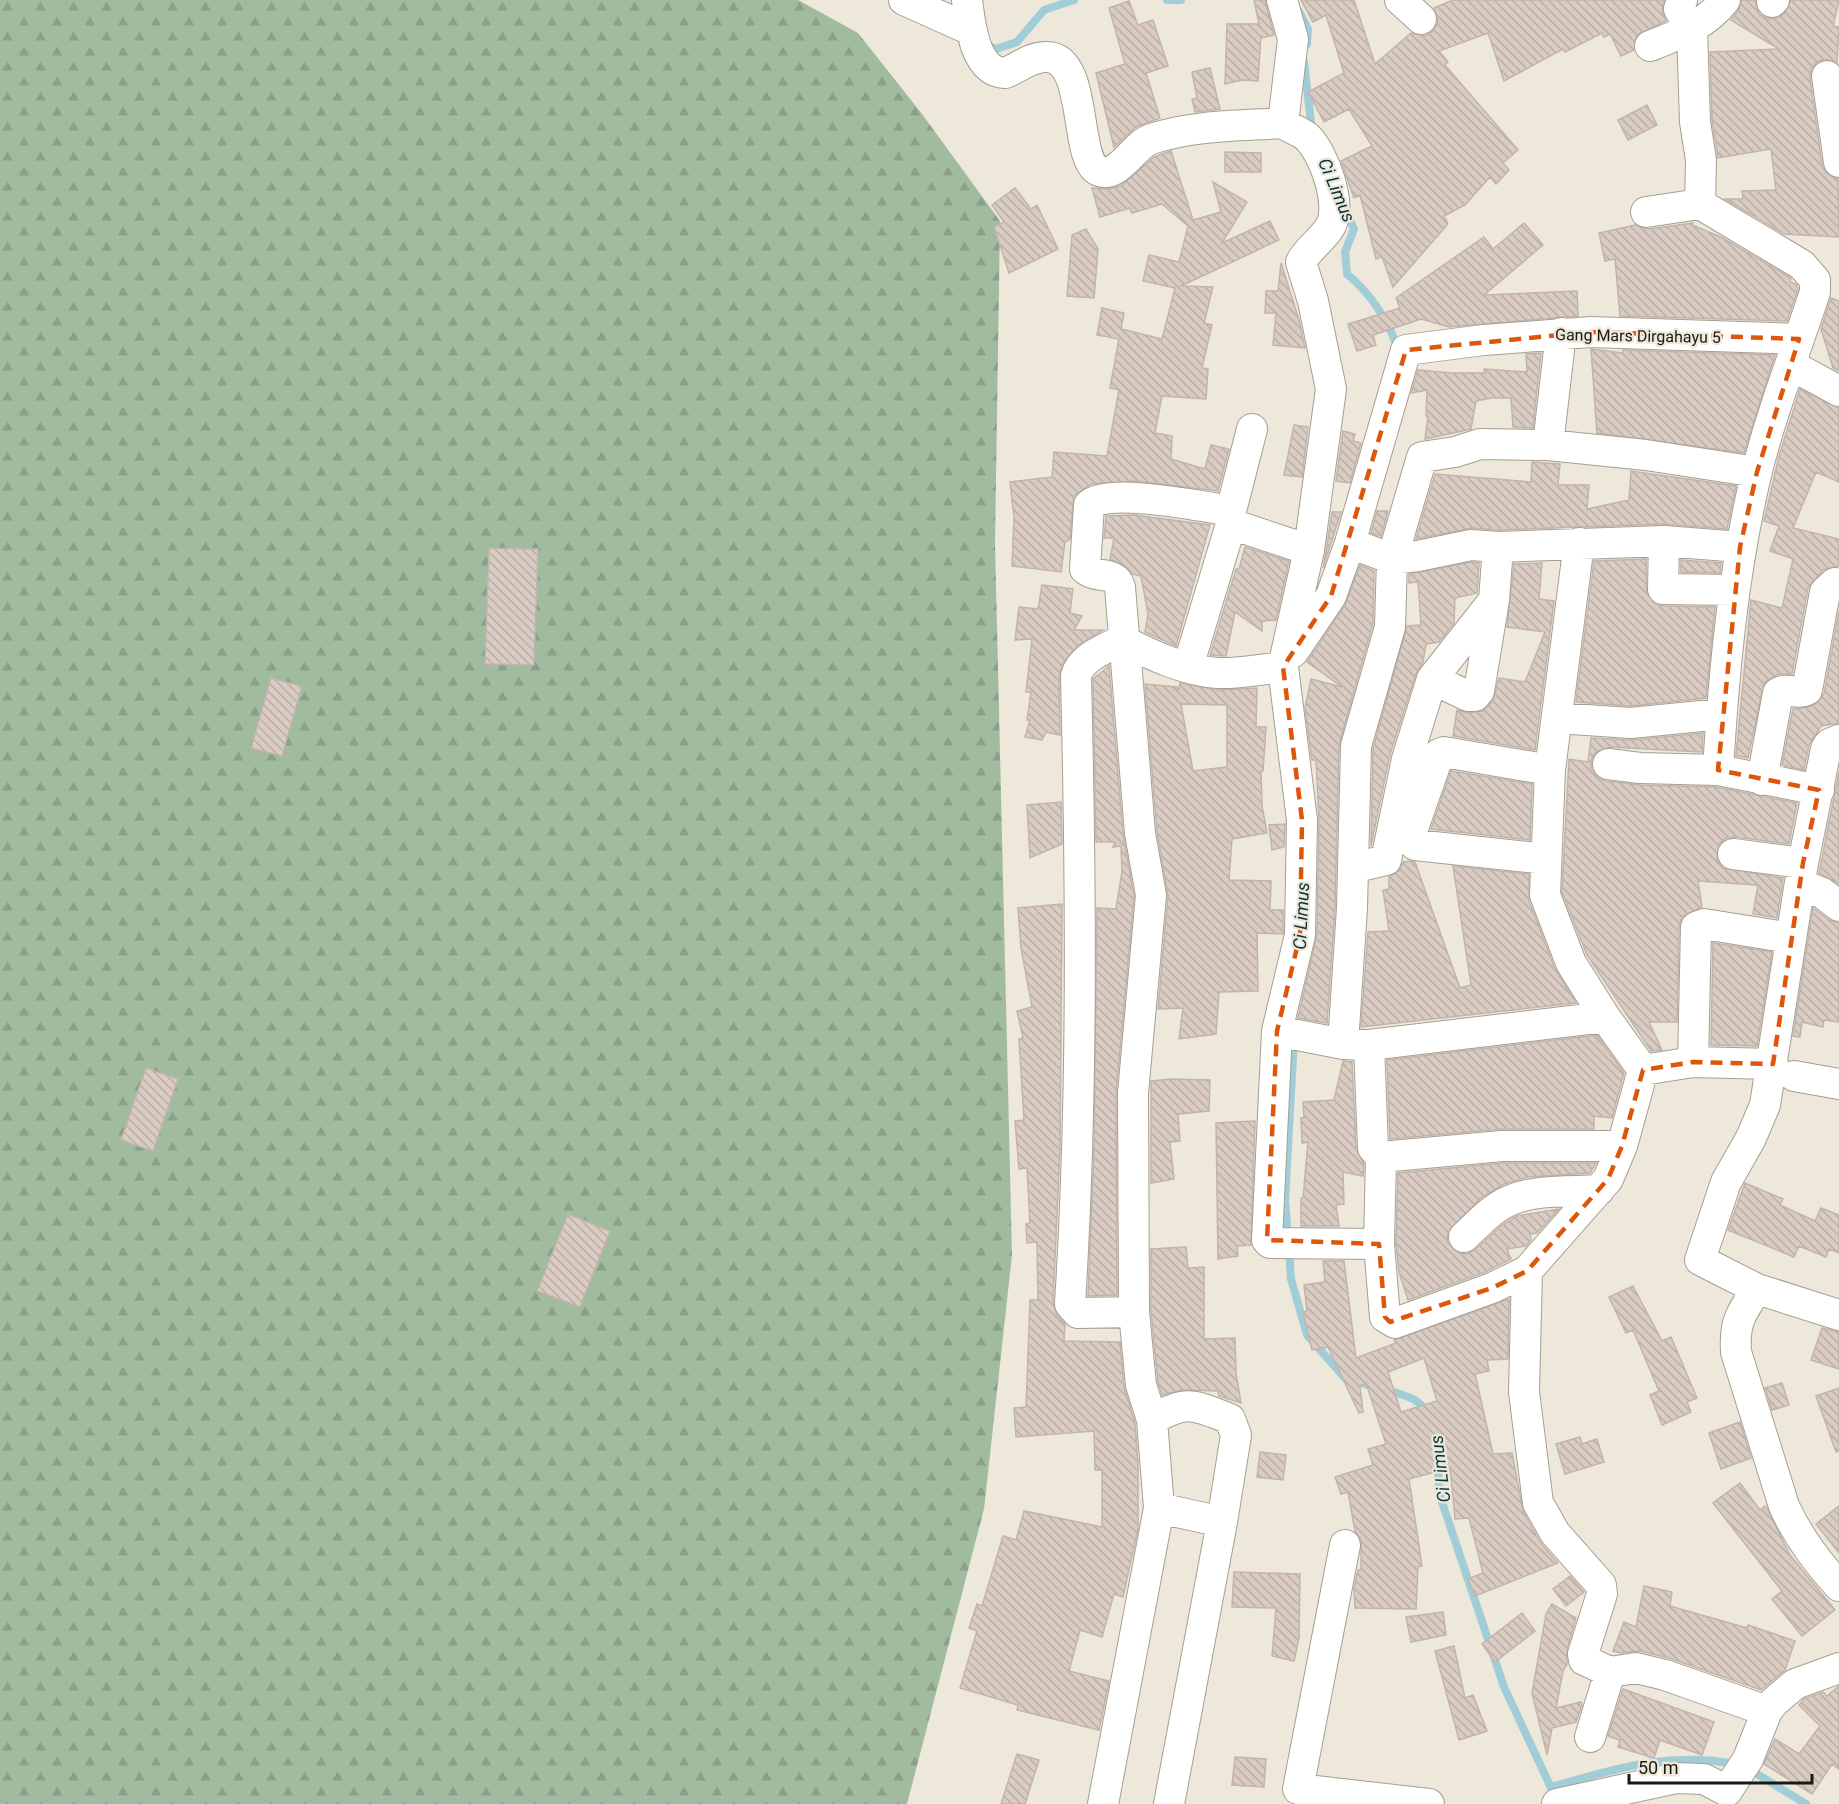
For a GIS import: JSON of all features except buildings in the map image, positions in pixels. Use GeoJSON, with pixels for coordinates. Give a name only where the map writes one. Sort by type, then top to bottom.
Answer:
{"type":"FeatureCollection","features":[{"type":"Feature","properties":{"kind":"street"},"geometry":{"type":"LineString","coordinates":[[904,0],[971,30]]}},
{"type":"Feature","properties":{"kind":"street"},"geometry":{"type":"LineString","coordinates":[[967,0],[971,30],[980,56],[990,68],[1000,73],[1008,72],[1039,57],[1049,57],[1060,62],[1069,74],[1077,102],[1085,150],[1092,166],[1098,171],[1106,172],[1120,166],[1130,154],[1148,140],[1189,129],[1283,123],[1308,138],[1326,170],[1336,203],[1336,216],[1331,226],[1301,262],[1313,301],[1331,389],[1309,550],[1283,666],[1302,820],[1300,935],[1277,1031],[1267,1240],[1270,1243],[1378,1244]]}},
{"type":"Feature","properties":{"kind":"street"},"geometry":{"type":"LineString","coordinates":[[1282,0],[1293,39],[1283,123]]}},
{"type":"Feature","properties":{"kind":"street"},"geometry":{"type":"LineString","coordinates":[[1682,0],[1679,9],[1692,29],[1695,122],[1701,160],[1700,204]]}},
{"type":"Feature","properties":{"kind":"street"},"geometry":{"type":"LineString","coordinates":[[1650,46],[1692,29],[1717,11],[1725,0]]}},
{"type":"Feature","properties":{"kind":"street"},"geometry":{"type":"LineString","coordinates":[[1827,76],[1839,162]]}},
{"type":"Feature","properties":{"kind":"street"},"geometry":{"type":"LineString","coordinates":[[1646,212],[1700,204],[1802,265],[1813,275],[1815,292],[1757,472],[1740,547],[1721,714],[1718,770]]}},
{"type":"Feature","properties":{"kind":"street"},"geometry":{"type":"LineString","coordinates":[[1548,446],[1561,333]]}},
{"type":"Feature","properties":{"kind":"street","name":"Gang Mars Dirgahayu 5"},"geometry":{"type":"LineString","coordinates":[[1350,543],[1406,350],[1561,333],[1795,352]]}},
{"type":"Feature","properties":{"kind":"street"},"geometry":{"type":"LineString","coordinates":[[1795,352],[1839,391]]}},
{"type":"Feature","properties":{"kind":"street"},"geometry":{"type":"LineString","coordinates":[[1188,667],[1231,518],[1252,429]]}},
{"type":"Feature","properties":{"kind":"street"},"geometry":{"type":"LineString","coordinates":[[1643,1070],[1623,1146],[1608,1179],[1527,1271],[1492,1288],[1395,1323],[1385,1317],[1378,1244],[1382,1157],[1373,1148],[1356,1045],[1353,868],[1356,746],[1390,627],[1392,559],[1422,457],[1455,452],[1480,444],[1548,446],[1646,455],[1757,472]]}},
{"type":"Feature","properties":{"kind":"street"},"geometry":{"type":"LineString","coordinates":[[1103,1804],[1159,1508],[1152,1420],[1141,1385],[1134,1312],[1133,1093],[1151,896],[1140,833],[1118,580],[1111,576],[1089,573],[1085,569],[1089,505],[1100,498],[1166,500],[1231,518],[1309,550]]}},
{"type":"Feature","properties":{"kind":"street"},"geometry":{"type":"LineString","coordinates":[[1122,640],[1151,654],[1188,667],[1218,673],[1283,666],[1331,596],[1350,543],[1392,559],[1418,556],[1471,544],[1498,547],[1664,541],[1740,547]]}},
{"type":"Feature","properties":{"kind":"street"},"geometry":{"type":"LineString","coordinates":[[1664,541],[1663,589],[1734,590]]}},
{"type":"Feature","properties":{"kind":"street"},"geometry":{"type":"LineString","coordinates":[[1579,543],[1550,770],[1545,895],[1571,963],[1605,1017],[1643,1070]]}},
{"type":"Feature","properties":{"kind":"street"},"geometry":{"type":"LineString","coordinates":[[1432,679],[1468,696],[1475,696],[1479,691],[1494,600],[1498,547]]}},
{"type":"Feature","properties":{"kind":"street"},"geometry":{"type":"LineString","coordinates":[[1762,780],[1778,693],[1782,690],[1802,693],[1807,690],[1825,592],[1835,583]]}},
{"type":"Feature","properties":{"kind":"street"},"geometry":{"type":"LineString","coordinates":[[1353,868],[1386,860],[1407,759],[1432,679],[1494,600]]}},
{"type":"Feature","properties":{"kind":"street"},"geometry":{"type":"LineString","coordinates":[[1122,640],[1085,661],[1079,667],[1076,676],[1080,946],[1074,1240],[1070,1304],[1078,1313],[1134,1312]]}},
{"type":"Feature","properties":{"kind":"street"},"geometry":{"type":"LineString","coordinates":[[1557,718],[1631,723],[1721,714]]}},
{"type":"Feature","properties":{"kind":"street"},"geometry":{"type":"LineString","coordinates":[[1839,740],[1829,744],[1826,749],[1791,938],[1784,1070],[1765,1105],[1751,1138],[1726,1182],[1700,1260],[1757,1289],[1839,1314]]}},
{"type":"Feature","properties":{"kind":"street"},"geometry":{"type":"LineString","coordinates":[[1546,859],[1415,845],[1411,841],[1411,834],[1436,759],[1444,752],[1550,770]]}},
{"type":"Feature","properties":{"kind":"street"},"geometry":{"type":"LineString","coordinates":[[1608,764],[1640,768],[1718,770],[1819,789]]}},
{"type":"Feature","properties":{"kind":"street"},"geometry":{"type":"LineString","coordinates":[[1733,854],[1802,874],[1839,906]]}},
{"type":"Feature","properties":{"kind":"street"},"geometry":{"type":"LineString","coordinates":[[1693,1062],[1696,927],[1704,924],[1791,938]]}},
{"type":"Feature","properties":{"kind":"street"},"geometry":{"type":"LineString","coordinates":[[1277,1031],[1356,1045],[1605,1017]]}},
{"type":"Feature","properties":{"kind":"street"},"geometry":{"type":"LineString","coordinates":[[1643,1070],[1693,1062],[1784,1070],[1839,1084]]}},
{"type":"Feature","properties":{"kind":"street"},"geometry":{"type":"LineString","coordinates":[[1382,1157],[1502,1146],[1623,1146]]}},
{"type":"Feature","properties":{"kind":"street"},"geometry":{"type":"LineString","coordinates":[[1464,1237],[1497,1208],[1511,1200],[1529,1196],[1599,1190]]}},
{"type":"Feature","properties":{"kind":"street"},"geometry":{"type":"LineString","coordinates":[[1527,1271],[1524,1392],[1538,1503],[1555,1533],[1600,1584],[1602,1594],[1583,1654],[1589,1664],[1610,1672],[1636,1668],[1767,1711]]}},
{"type":"Feature","properties":{"kind":"street"},"geometry":{"type":"LineString","coordinates":[[1757,1289],[1738,1317],[1735,1333],[1736,1352],[1784,1506],[1795,1531],[1810,1554],[1839,1586]]}},
{"type":"Feature","properties":{"kind":"street"},"geometry":{"type":"LineString","coordinates":[[1152,1420],[1173,1408],[1199,1406],[1230,1419],[1236,1435],[1222,1522],[1168,1804]]}},
{"type":"Feature","properties":{"kind":"street"},"geometry":{"type":"LineString","coordinates":[[1159,1508],[1222,1522]]}},
{"type":"Feature","properties":{"kind":"street"},"geometry":{"type":"LineString","coordinates":[[1345,1545],[1297,1796],[1429,1804]]}},
{"type":"Feature","properties":{"kind":"street"},"geometry":{"type":"LineString","coordinates":[[1557,1804],[1678,1791],[1704,1779],[1734,1797],[1767,1711],[1774,1702],[1795,1683],[1839,1668]]}},
{"type":"Feature","properties":{"kind":"street"},"geometry":{"type":"LineString","coordinates":[[1590,1737],[1610,1672]]}},
{"type":"Feature","properties":{"kind":"highlighted area"},"geometry":{"type":"Polygon","coordinates":[[[1591,332],[1799,339],[1757,472],[1740,547],[1718,770],[1819,790],[1803,863],[1773,1064],[1693,1062],[1643,1070],[1622,1146],[1608,1179],[1527,1271],[1492,1288],[1390,1322],[1385,1317],[1379,1244],[1267,1240],[1277,1031],[1300,935],[1302,820],[1283,667],[1331,596],[1406,350],[1591,332]]]}},
{"type":"Feature","properties":{"kind":"green space"},"geometry":{"type":"Polygon","coordinates":[[[0,0],[798,0],[858,33],[922,114],[1000,221],[995,544],[1012,1255],[984,1509],[907,1804],[0,1804],[0,0]]]}},
{"type":"Feature","properties":{"kind":"waterway","name":"Ci Limus"},"geometry":{"type":"LineString","coordinates":[[986,44],[996,49],[1017,42],[1044,10],[1074,0]]}},
{"type":"Feature","properties":{"kind":"waterway","name":"Ci Limus"},"geometry":{"type":"LineString","coordinates":[[1167,0],[1181,0]]}},
{"type":"Feature","properties":{"kind":"waterway","name":"Ci Limus"},"geometry":{"type":"LineString","coordinates":[[1299,11],[1308,29],[1307,44]]}},
{"type":"Feature","properties":{"kind":"waterway","name":"Ci Limus"},"geometry":{"type":"LineString","coordinates":[[1304,62],[1312,131]]}},
{"type":"Feature","properties":{"kind":"waterway","name":"Ci Limus"},"geometry":{"type":"LineString","coordinates":[[1345,208],[1354,229],[1345,252],[1347,274],[1364,290],[1377,308],[1398,348]]}},
{"type":"Feature","properties":{"kind":"waterway","name":"Ci Limus"},"geometry":{"type":"LineString","coordinates":[[1288,1237],[1285,1200],[1294,1039]]}},
{"type":"Feature","properties":{"kind":"waterway","name":"Ci Limus"},"geometry":{"type":"LineString","coordinates":[[1289,1249],[1291,1279],[1307,1335],[1345,1378],[1375,1387]]}},
{"type":"Feature","properties":{"kind":"waterway","name":"Ci Limus"},"geometry":{"type":"LineString","coordinates":[[1387,1390],[1415,1400],[1427,1413]]}},
{"type":"Feature","properties":{"kind":"waterway","name":"Ci Limus"},"geometry":{"type":"LineString","coordinates":[[1438,1461],[1439,1493],[1504,1687],[1553,1792]]}},
{"type":"Feature","properties":{"kind":"waterway"},"geometry":{"type":"LineString","coordinates":[[1551,1787],[1620,1768],[1665,1761],[1711,1761],[1735,1764]]}},
{"type":"Feature","properties":{"kind":"waterway"},"geometry":{"type":"LineString","coordinates":[[1752,1771],[1806,1804]]}}]}
